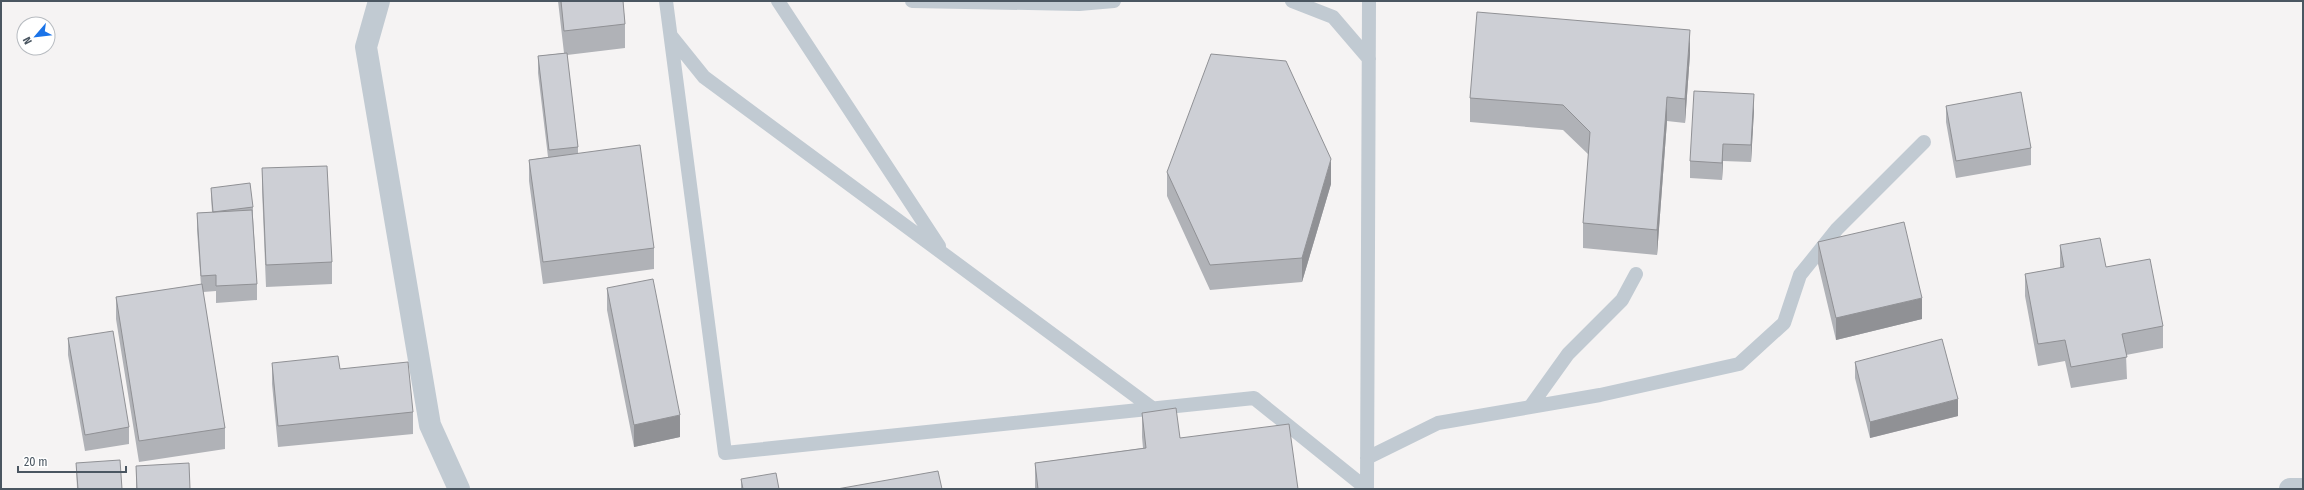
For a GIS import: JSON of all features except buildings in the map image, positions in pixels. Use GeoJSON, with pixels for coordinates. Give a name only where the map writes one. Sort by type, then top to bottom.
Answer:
{"type":"FeatureCollection","features":[{"type":"Feature","properties":{"kind":"street"},"geometry":{"type":"LineString","coordinates":[[380,1],[366,47],[430,425],[459,489]]}},
{"type":"Feature","properties":{"kind":"street"},"geometry":{"type":"LineString","coordinates":[[2290,489],[2303,489]]}},
{"type":"Feature","properties":{"kind":"lane"},"geometry":{"type":"LineString","coordinates":[[666,1],[725,453],[1254,398],[1367,489],[1369,1]]}},
{"type":"Feature","properties":{"kind":"lane"},"geometry":{"type":"LineString","coordinates":[[778,1],[944,254]]}},
{"type":"Feature","properties":{"kind":"lane"},"geometry":{"type":"LineString","coordinates":[[912,1],[1079,4],[1114,1]]}},
{"type":"Feature","properties":{"kind":"lane"},"geometry":{"type":"LineString","coordinates":[[1292,1],[1334,17],[1368,59]]}},
{"type":"Feature","properties":{"kind":"lane"},"geometry":{"type":"LineString","coordinates":[[671,36],[704,77],[1152,408]]}},
{"type":"Feature","properties":{"kind":"lane"},"geometry":{"type":"LineString","coordinates":[[1367,458],[1438,423],[1600,396],[1739,364],[1784,324],[1800,275],[1838,229],[1924,142]]}},
{"type":"Feature","properties":{"kind":"lane"},"geometry":{"type":"LineString","coordinates":[[1530,407],[1568,354],[1622,300],[1636,274]]}}]}
